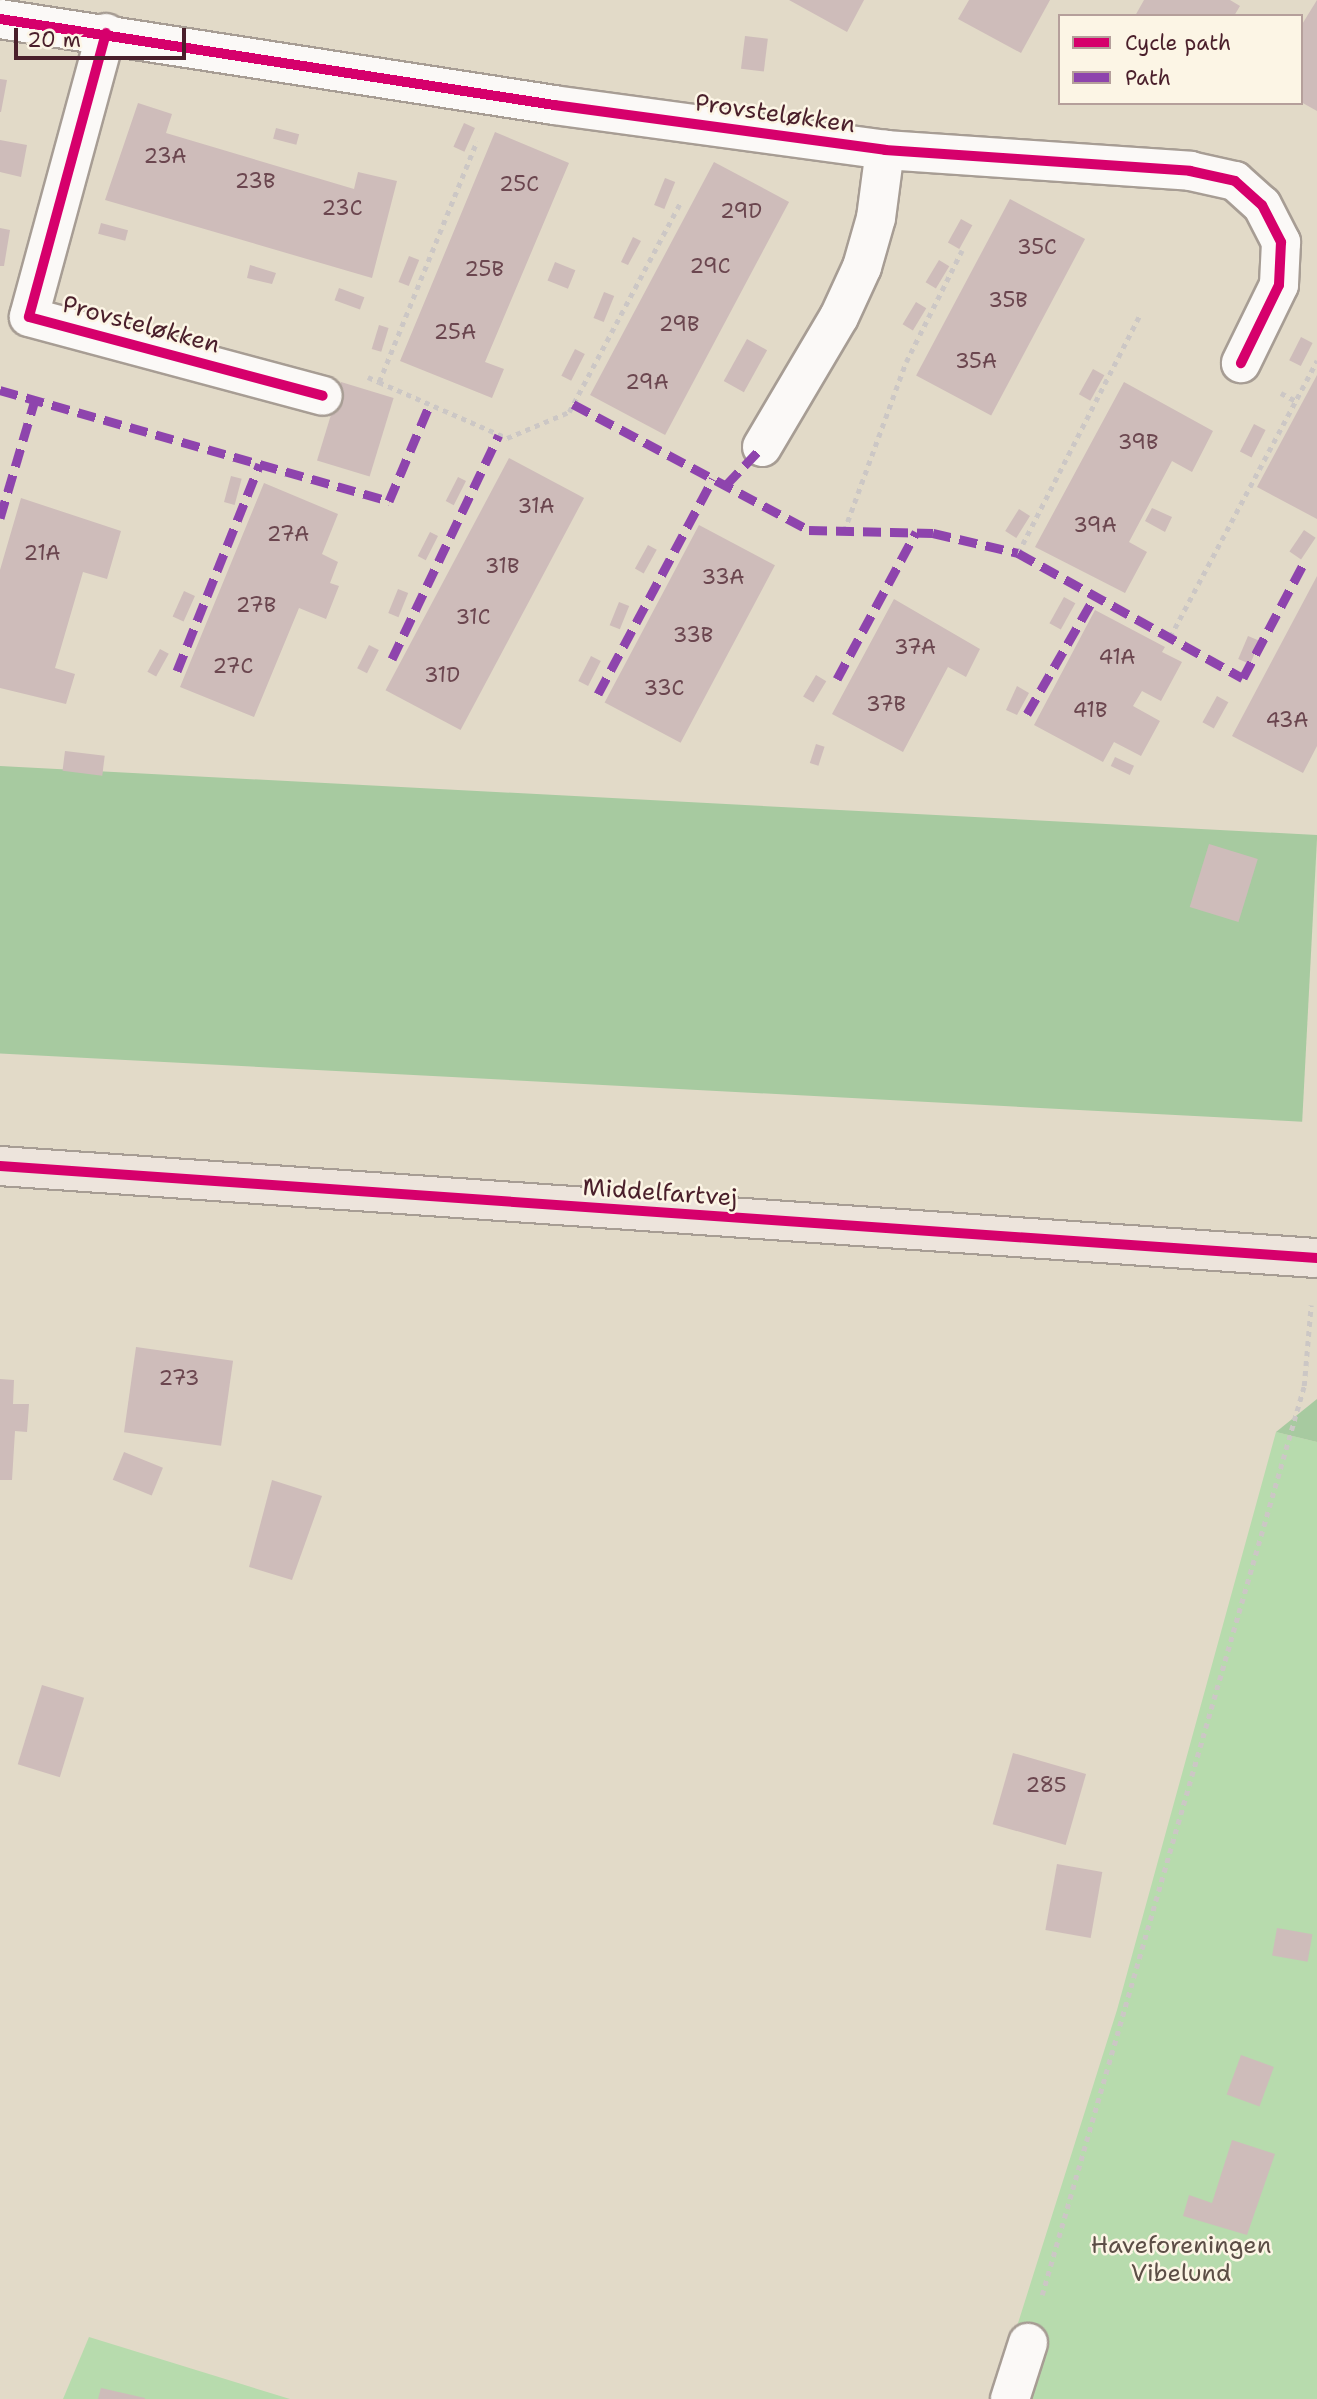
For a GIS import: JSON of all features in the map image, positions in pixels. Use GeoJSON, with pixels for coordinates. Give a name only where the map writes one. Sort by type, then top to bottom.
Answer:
{"type":"FeatureCollection","features":[{"type":"Feature","properties":{"kind":"main road","name":"Middelfartvej"},"geometry":{"type":"LineString","coordinates":[[0,1166],[1316,1257]]}},
{"type":"Feature","properties":{"kind":"street","name":"Provsteløkken"},"geometry":{"type":"LineString","coordinates":[[0,19],[106,33],[554,105],[885,150],[1190,171],[1235,181],[1262,205],[1281,242],[1279,285],[1241,363]]}},
{"type":"Feature","properties":{"kind":"street","name":"Provsteløkken"},"geometry":{"type":"LineString","coordinates":[[106,33],[29,317],[323,396]]}},
{"type":"Feature","properties":{"kind":"street","name":"Provsteløkken"},"geometry":{"type":"LineString","coordinates":[[762,447],[839,317],[862,267],[876,218],[885,150]]}},
{"type":"Feature","properties":{"kind":"street"},"geometry":{"type":"LineString","coordinates":[[1010,2399],[1028,2343]]}},
{"type":"Feature","properties":{"kind":"path"},"geometry":{"type":"LineString","coordinates":[[379,382],[478,141]]}},
{"type":"Feature","properties":{"kind":"path"},"geometry":{"type":"LineString","coordinates":[[323,396],[339,366],[506,438],[569,412],[681,201]]}},
{"type":"Feature","properties":{"kind":"path"},"geometry":{"type":"LineString","coordinates":[[844,531],[906,362],[962,250]]}},
{"type":"Feature","properties":{"kind":"path"},"geometry":{"type":"LineString","coordinates":[[1018,554],[1140,314]]}},
{"type":"Feature","properties":{"kind":"path"},"geometry":{"type":"LineString","coordinates":[[1170,637],[1317,360]]}},
{"type":"Feature","properties":{"kind":"path"},"geometry":{"type":"LineString","coordinates":[[1028,2343],[1304,1386],[1316,1257]]}},
{"type":"Feature","properties":{"kind":"green space"},"geometry":{"type":"Polygon","coordinates":[[[0,766],[1317,835],[1302,1122],[0,1053],[0,766]]]}},
{"type":"Feature","properties":{"kind":"green space"},"geometry":{"type":"Polygon","coordinates":[[[1317,1399],[1317,1442],[1276,1432],[1317,1399]]]}},
{"type":"Feature","properties":{"kind":"green space","name":"Haveforeningen Vibelund"},"geometry":{"type":"Polygon","coordinates":[[[1276,1432],[1317,1442],[1317,2399],[994,2399],[1117,2010],[1276,1432]]]}},
{"type":"Feature","properties":{"kind":"green space"},"geometry":{"type":"Polygon","coordinates":[[[89,2337],[290,2399],[63,2399],[89,2337]]]}},
{"type":"Feature","properties":{"kind":"building"},"geometry":{"type":"Polygon","coordinates":[[[789,0],[864,0],[847,32],[789,0]]]}},
{"type":"Feature","properties":{"kind":"building"},"geometry":{"type":"Polygon","coordinates":[[[969,0],[1050,0],[1021,53],[958,19],[969,0]]]}},
{"type":"Feature","properties":{"kind":"building"},"geometry":{"type":"Polygon","coordinates":[[[1144,0],[1230,0],[1240,6],[1235,14],[1136,14],[1144,0]]]}},
{"type":"Feature","properties":{"kind":"building"},"geometry":{"type":"Polygon","coordinates":[[[1317,0],[1317,111],[1303,103],[1303,23],[1317,0]]]}},
{"type":"Feature","properties":{"kind":"building"},"geometry":{"type":"Polygon","coordinates":[[[745,36],[768,39],[764,72],[741,69],[745,36]]]}},
{"type":"Feature","properties":{"kind":"building"},"geometry":{"type":"Polygon","coordinates":[[[0,79],[7,80],[1,112],[0,112],[0,79]]]}},
{"type":"Feature","properties":{"kind":"building"},"geometry":{"type":"Polygon","coordinates":[[[138,103],[172,114],[166,133],[354,189],[358,172],[397,181],[372,278],[105,200],[138,103]]]}},
{"type":"Feature","properties":{"kind":"building"},"geometry":{"type":"Polygon","coordinates":[[[464,123],[475,128],[464,152],[453,147],[464,123]]]}},
{"type":"Feature","properties":{"kind":"building"},"geometry":{"type":"Polygon","coordinates":[[[276,128],[299,134],[296,145],[273,139],[276,128]]]}},
{"type":"Feature","properties":{"kind":"building"},"geometry":{"type":"Polygon","coordinates":[[[495,132],[569,163],[485,362],[504,369],[492,398],[400,361],[495,132]]]}},
{"type":"Feature","properties":{"kind":"building"},"geometry":{"type":"Polygon","coordinates":[[[0,140],[27,145],[21,177],[0,172],[0,140]]]}},
{"type":"Feature","properties":{"kind":"building"},"geometry":{"type":"Polygon","coordinates":[[[714,162],[789,202],[665,435],[590,395],[714,162]]]}},
{"type":"Feature","properties":{"kind":"building"},"geometry":{"type":"Polygon","coordinates":[[[665,178],[675,182],[664,209],[654,205],[665,178]]]}},
{"type":"Feature","properties":{"kind":"building"},"geometry":{"type":"Polygon","coordinates":[[[1010,199],[1085,239],[991,415],[916,376],[1010,199]]]}},
{"type":"Feature","properties":{"kind":"building"},"geometry":{"type":"Polygon","coordinates":[[[961,219],[972,225],[959,249],[948,243],[961,219]]]}},
{"type":"Feature","properties":{"kind":"building"},"geometry":{"type":"Polygon","coordinates":[[[101,223],[128,230],[125,241],[98,234],[101,223]]]}},
{"type":"Feature","properties":{"kind":"building"},"geometry":{"type":"Polygon","coordinates":[[[0,228],[10,230],[4,266],[0,266],[0,228]]]}},
{"type":"Feature","properties":{"kind":"building"},"geometry":{"type":"Polygon","coordinates":[[[633,237],[641,241],[628,265],[621,262],[633,237]]]}},
{"type":"Feature","properties":{"kind":"building"},"geometry":{"type":"Polygon","coordinates":[[[409,256],[419,260],[409,286],[399,282],[409,256]]]}},
{"type":"Feature","properties":{"kind":"building"},"geometry":{"type":"Polygon","coordinates":[[[939,260],[949,266],[936,288],[926,282],[939,260]]]}},
{"type":"Feature","properties":{"kind":"building"},"geometry":{"type":"Polygon","coordinates":[[[555,262],[575,270],[568,289],[548,281],[555,262]]]}},
{"type":"Feature","properties":{"kind":"building"},"geometry":{"type":"Polygon","coordinates":[[[250,265],[276,273],[272,284],[247,278],[250,265]]]}},
{"type":"Feature","properties":{"kind":"building"},"geometry":{"type":"Polygon","coordinates":[[[339,288],[364,297],[360,309],[335,300],[339,288]]]}},
{"type":"Feature","properties":{"kind":"building"},"geometry":{"type":"Polygon","coordinates":[[[604,292],[614,296],[604,322],[594,318],[604,292]]]}},
{"type":"Feature","properties":{"kind":"building"},"geometry":{"type":"Polygon","coordinates":[[[916,302],[926,308],[913,330],[903,324],[916,302]]]}},
{"type":"Feature","properties":{"kind":"building"},"geometry":{"type":"Polygon","coordinates":[[[379,325],[389,328],[381,352],[372,349],[379,325]]]}},
{"type":"Feature","properties":{"kind":"building"},"geometry":{"type":"Polygon","coordinates":[[[1301,337],[1313,343],[1301,366],[1289,360],[1301,337]]]}},
{"type":"Feature","properties":{"kind":"building"},"geometry":{"type":"Polygon","coordinates":[[[747,339],[767,350],[744,392],[724,381],[747,339]]]}},
{"type":"Feature","properties":{"kind":"building"},"geometry":{"type":"Polygon","coordinates":[[[575,349],[585,354],[571,381],[561,376],[575,349]]]}},
{"type":"Feature","properties":{"kind":"building"},"geometry":{"type":"Polygon","coordinates":[[[1093,369],[1104,375],[1090,401],[1079,394],[1093,369]]]}},
{"type":"Feature","properties":{"kind":"building"},"geometry":{"type":"Polygon","coordinates":[[[1317,375],[1317,519],[1257,487],[1317,375]]]}},
{"type":"Feature","properties":{"kind":"building"},"geometry":{"type":"Polygon","coordinates":[[[341,382],[394,398],[370,476],[317,460],[341,382]]]}},
{"type":"Feature","properties":{"kind":"building"},"geometry":{"type":"Polygon","coordinates":[[[1124,382],[1213,431],[1192,472],[1172,461],[1129,542],[1147,552],[1125,593],[1035,547],[1124,382]]]}},
{"type":"Feature","properties":{"kind":"building"},"geometry":{"type":"Polygon","coordinates":[[[1254,424],[1266,430],[1252,458],[1240,452],[1254,424]]]}},
{"type":"Feature","properties":{"kind":"building"},"geometry":{"type":"Polygon","coordinates":[[[509,458],[584,498],[461,730],[386,690],[509,458]]]}},
{"type":"Feature","properties":{"kind":"building"},"geometry":{"type":"Polygon","coordinates":[[[231,476],[242,479],[235,505],[224,502],[231,476]]]}},
{"type":"Feature","properties":{"kind":"building"},"geometry":{"type":"Polygon","coordinates":[[[458,477],[466,481],[454,505],[446,501],[458,477]]]}},
{"type":"Feature","properties":{"kind":"building"},"geometry":{"type":"Polygon","coordinates":[[[264,483],[338,514],[322,554],[338,562],[330,583],[339,586],[326,619],[299,608],[254,717],[180,687],[264,483]]]}},
{"type":"Feature","properties":{"kind":"building"},"geometry":{"type":"Polygon","coordinates":[[[21,498],[121,531],[107,579],[83,572],[55,668],[75,674],[66,704],[0,688],[0,570],[21,498]]]}},
{"type":"Feature","properties":{"kind":"building"},"geometry":{"type":"Polygon","coordinates":[[[1152,508],[1172,517],[1165,532],[1145,521],[1152,508]]]}},
{"type":"Feature","properties":{"kind":"building"},"geometry":{"type":"Polygon","coordinates":[[[1019,509],[1030,516],[1016,538],[1005,531],[1019,509]]]}},
{"type":"Feature","properties":{"kind":"building"},"geometry":{"type":"Polygon","coordinates":[[[699,525],[775,565],[681,743],[605,702],[699,525]]]}},
{"type":"Feature","properties":{"kind":"building"},"geometry":{"type":"Polygon","coordinates":[[[1304,530],[1316,538],[1301,559],[1289,552],[1304,530]]]}},
{"type":"Feature","properties":{"kind":"building"},"geometry":{"type":"Polygon","coordinates":[[[430,532],[438,536],[426,560],[418,556],[430,532]]]}},
{"type":"Feature","properties":{"kind":"building"},"geometry":{"type":"Polygon","coordinates":[[[648,545],[657,550],[644,573],[635,569],[648,545]]]}},
{"type":"Feature","properties":{"kind":"building"},"geometry":{"type":"Polygon","coordinates":[[[1317,576],[1317,746],[1303,773],[1232,736],[1317,576]]]}},
{"type":"Feature","properties":{"kind":"building"},"geometry":{"type":"Polygon","coordinates":[[[398,589],[408,593],[398,617],[388,613],[398,589]]]}},
{"type":"Feature","properties":{"kind":"building"},"geometry":{"type":"Polygon","coordinates":[[[184,591],[195,596],[184,621],[173,617],[184,591]]]}},
{"type":"Feature","properties":{"kind":"building"},"geometry":{"type":"Polygon","coordinates":[[[1064,597],[1075,603],[1061,630],[1049,623],[1064,597]]]}},
{"type":"Feature","properties":{"kind":"building"},"geometry":{"type":"Polygon","coordinates":[[[894,599],[980,649],[966,677],[948,667],[903,752],[832,714],[894,599]]]}},
{"type":"Feature","properties":{"kind":"building"},"geometry":{"type":"Polygon","coordinates":[[[619,602],[629,606],[620,629],[610,625],[619,602]]]}},
{"type":"Feature","properties":{"kind":"building"},"geometry":{"type":"Polygon","coordinates":[[[1095,610],[1165,647],[1162,652],[1182,662],[1161,701],[1142,691],[1133,706],[1160,721],[1141,756],[1114,742],[1103,762],[1034,725],[1095,610]]]}},
{"type":"Feature","properties":{"kind":"building"},"geometry":{"type":"Polygon","coordinates":[[[1248,636],[1260,641],[1250,664],[1238,659],[1248,636]]]}},
{"type":"Feature","properties":{"kind":"building"},"geometry":{"type":"Polygon","coordinates":[[[369,645],[379,650],[367,673],[357,668],[369,645]]]}},
{"type":"Feature","properties":{"kind":"building"},"geometry":{"type":"Polygon","coordinates":[[[160,649],[169,654],[156,677],[147,672],[160,649]]]}},
{"type":"Feature","properties":{"kind":"building"},"geometry":{"type":"Polygon","coordinates":[[[591,656],[601,661],[588,686],[578,681],[591,656]]]}},
{"type":"Feature","properties":{"kind":"building"},"geometry":{"type":"Polygon","coordinates":[[[816,675],[826,681],[813,703],[803,696],[816,675]]]}},
{"type":"Feature","properties":{"kind":"building"},"geometry":{"type":"Polygon","coordinates":[[[1017,686],[1029,693],[1017,715],[1006,710],[1017,686]]]}},
{"type":"Feature","properties":{"kind":"building"},"geometry":{"type":"Polygon","coordinates":[[[1217,696],[1228,702],[1214,729],[1202,722],[1217,696]]]}},
{"type":"Feature","properties":{"kind":"building"},"geometry":{"type":"Polygon","coordinates":[[[816,744],[825,747],[818,766],[810,763],[816,744]]]}},
{"type":"Feature","properties":{"kind":"building"},"geometry":{"type":"Polygon","coordinates":[[[65,751],[105,756],[102,776],[63,771],[65,751]]]}},
{"type":"Feature","properties":{"kind":"building"},"geometry":{"type":"Polygon","coordinates":[[[1115,757],[1134,766],[1130,775],[1111,766],[1115,757]]]}},
{"type":"Feature","properties":{"kind":"building"},"geometry":{"type":"Polygon","coordinates":[[[1209,844],[1258,859],[1238,922],[1190,907],[1209,844]]]}},
{"type":"Feature","properties":{"kind":"building"},"geometry":{"type":"Polygon","coordinates":[[[136,1347],[233,1361],[221,1446],[124,1432],[136,1347]]]}},
{"type":"Feature","properties":{"kind":"building"},"geometry":{"type":"Polygon","coordinates":[[[0,1379],[14,1380],[13,1404],[29,1404],[27,1432],[15,1431],[12,1480],[0,1480],[0,1379]]]}},
{"type":"Feature","properties":{"kind":"building"},"geometry":{"type":"Polygon","coordinates":[[[124,1452],[163,1468],[152,1496],[113,1480],[124,1452]]]}},
{"type":"Feature","properties":{"kind":"building"},"geometry":{"type":"Polygon","coordinates":[[[272,1480],[322,1496],[292,1580],[249,1567],[272,1480]]]}},
{"type":"Feature","properties":{"kind":"building"},"geometry":{"type":"Polygon","coordinates":[[[42,1685],[84,1698],[60,1777],[18,1764],[42,1685]]]}},
{"type":"Feature","properties":{"kind":"building"},"geometry":{"type":"Polygon","coordinates":[[[1013,1753],[1086,1774],[1066,1845],[993,1824],[1013,1753]]]}},
{"type":"Feature","properties":{"kind":"building"},"geometry":{"type":"Polygon","coordinates":[[[1057,1864],[1102,1872],[1091,1938],[1045,1930],[1057,1864]]]}},
{"type":"Feature","properties":{"kind":"building"},"geometry":{"type":"Polygon","coordinates":[[[1277,1928],[1312,1934],[1308,1962],[1272,1956],[1277,1928]]]}},
{"type":"Feature","properties":{"kind":"building"},"geometry":{"type":"Polygon","coordinates":[[[1241,2055],[1274,2067],[1260,2106],[1227,2094],[1241,2055]]]}},
{"type":"Feature","properties":{"kind":"building"},"geometry":{"type":"Polygon","coordinates":[[[1232,2140],[1275,2154],[1247,2235],[1183,2216],[1189,2195],[1212,2203],[1232,2140]]]}},
{"type":"Feature","properties":{"kind":"building"},"geometry":{"type":"Polygon","coordinates":[[[101,2388],[145,2398],[145,2399],[98,2399],[101,2388]]]}},
{"type":"Feature","properties":{"kind":"marked path"},"geometry":{"type":"LineString","coordinates":[[0,390],[389,501],[430,404]]}},
{"type":"Feature","properties":{"kind":"marked path"},"geometry":{"type":"LineString","coordinates":[[0,518],[35,400]]}},
{"type":"Feature","properties":{"kind":"marked path"},"geometry":{"type":"LineString","coordinates":[[573,404],[809,530],[933,533],[1018,553],[1243,678],[1304,563]]}},
{"type":"Feature","properties":{"kind":"marked path"},"geometry":{"type":"LineString","coordinates":[[392,659],[499,435]]}},
{"type":"Feature","properties":{"kind":"marked path"},"geometry":{"type":"LineString","coordinates":[[726,485],[762,447]]}},
{"type":"Feature","properties":{"kind":"marked path"},"geometry":{"type":"LineString","coordinates":[[177,671],[260,464]]}},
{"type":"Feature","properties":{"kind":"marked path"},"geometry":{"type":"LineString","coordinates":[[598,694],[713,479]]}},
{"type":"Feature","properties":{"kind":"marked path"},"geometry":{"type":"LineString","coordinates":[[837,679],[916,532]]}},
{"type":"Feature","properties":{"kind":"marked path"},"geometry":{"type":"LineString","coordinates":[[1027,714],[1095,596]]}},
{"type":"Feature","properties":{"kind":"cycle path"},"geometry":{"type":"LineString","coordinates":[[0,19],[554,105],[885,150],[1190,171],[1235,181],[1262,205],[1281,242],[1279,285],[1241,363]]}},
{"type":"Feature","properties":{"kind":"cycle path"},"geometry":{"type":"LineString","coordinates":[[106,33],[29,317],[323,396]]}},
{"type":"Feature","properties":{"kind":"cycle path"},"geometry":{"type":"LineString","coordinates":[[0,1166],[1317,1258]]}}]}
